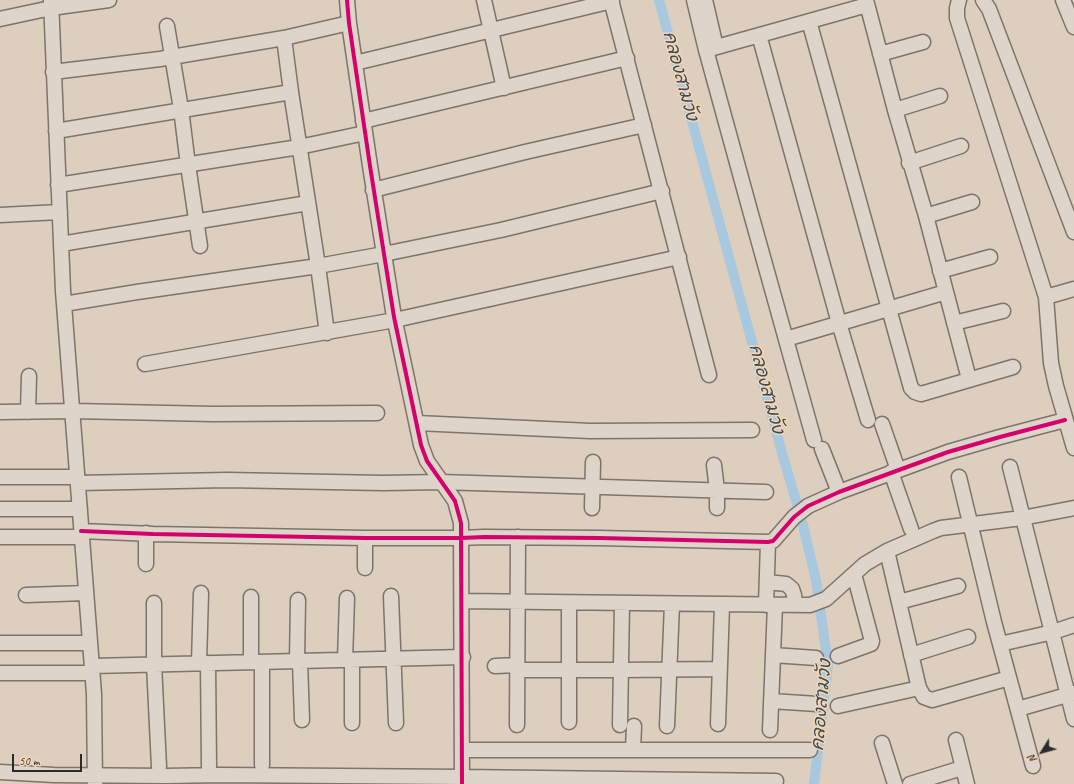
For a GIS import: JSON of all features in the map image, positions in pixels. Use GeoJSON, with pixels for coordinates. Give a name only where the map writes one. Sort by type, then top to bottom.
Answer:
{"type":"FeatureCollection","features":[{"type":"Feature","properties":{"kind":"street"},"geometry":{"type":"LineString","coordinates":[[0,19],[51,4],[109,0]]}},
{"type":"Feature","properties":{"kind":"street"},"geometry":{"type":"LineString","coordinates":[[348,0],[349,23],[384,254],[395,320],[421,445],[427,461],[440,482],[455,501],[461,523],[463,657],[462,780]]}},
{"type":"Feature","properties":{"kind":"street"},"geometry":{"type":"LineString","coordinates":[[484,0],[504,88]]}},
{"type":"Feature","properties":{"kind":"street"},"geometry":{"type":"LineString","coordinates":[[694,0],[711,48]]}},
{"type":"Feature","properties":{"kind":"street"},"geometry":{"type":"LineString","coordinates":[[705,0],[711,48],[750,214],[818,444],[839,492]]}},
{"type":"Feature","properties":{"kind":"street"},"geometry":{"type":"LineString","coordinates":[[959,0],[957,18],[1046,297],[1051,363],[1065,420],[1074,448]]}},
{"type":"Feature","properties":{"kind":"street"},"geometry":{"type":"LineString","coordinates":[[982,0],[992,16],[1074,232]]}},
{"type":"Feature","properties":{"kind":"street"},"geometry":{"type":"LineString","coordinates":[[1063,0],[1074,27]]}},
{"type":"Feature","properties":{"kind":"street"},"geometry":{"type":"LineString","coordinates":[[355,63],[612,1],[709,375]]}},
{"type":"Feature","properties":{"kind":"street"},"geometry":{"type":"LineString","coordinates":[[711,48],[809,21],[866,2],[894,110],[926,216],[969,379]]}},
{"type":"Feature","properties":{"kind":"street"},"geometry":{"type":"LineString","coordinates":[[51,4],[64,304],[94,694],[95,779]]}},
{"type":"Feature","properties":{"kind":"street"},"geometry":{"type":"LineString","coordinates":[[809,21],[911,388],[915,392],[921,394],[1013,367]]}},
{"type":"Feature","properties":{"kind":"street"},"geometry":{"type":"LineString","coordinates":[[54,72],[172,57],[284,38],[349,23]]}},
{"type":"Feature","properties":{"kind":"street"},"geometry":{"type":"LineString","coordinates":[[167,26],[181,109],[200,246]]}},
{"type":"Feature","properties":{"kind":"street"},"geometry":{"type":"LineString","coordinates":[[760,35],[839,323],[868,420]]}},
{"type":"Feature","properties":{"kind":"street"},"geometry":{"type":"LineString","coordinates":[[284,38],[327,333]]}},
{"type":"Feature","properties":{"kind":"street"},"geometry":{"type":"LineString","coordinates":[[880,54],[923,42]]}},
{"type":"Feature","properties":{"kind":"street"},"geometry":{"type":"LineString","coordinates":[[58,185],[299,147],[364,127],[504,88],[627,58]]}},
{"type":"Feature","properties":{"kind":"street"},"geometry":{"type":"LineString","coordinates":[[56,131],[181,109],[291,92]]}},
{"type":"Feature","properties":{"kind":"street"},"geometry":{"type":"LineString","coordinates":[[894,110],[940,96]]}},
{"type":"Feature","properties":{"kind":"street"},"geometry":{"type":"LineString","coordinates":[[374,190],[525,152],[644,125]]}},
{"type":"Feature","properties":{"kind":"street"},"geometry":{"type":"LineString","coordinates":[[910,163],[961,146]]}},
{"type":"Feature","properties":{"kind":"street"},"geometry":{"type":"LineString","coordinates":[[64,304],[318,266],[384,254],[501,230],[662,191]]}},
{"type":"Feature","properties":{"kind":"street"},"geometry":{"type":"LineString","coordinates":[[926,216],[972,202]]}},
{"type":"Feature","properties":{"kind":"street"},"geometry":{"type":"LineString","coordinates":[[61,244],[308,203]]}},
{"type":"Feature","properties":{"kind":"street"},"geometry":{"type":"LineString","coordinates":[[0,215],[60,212]]}},
{"type":"Feature","properties":{"kind":"street"},"geometry":{"type":"LineString","coordinates":[[145,364],[395,320],[679,256]]}},
{"type":"Feature","properties":{"kind":"street"},"geometry":{"type":"LineString","coordinates":[[940,271],[990,257]]}},
{"type":"Feature","properties":{"kind":"street"},"geometry":{"type":"LineString","coordinates":[[1046,297],[1074,289]]}},
{"type":"Feature","properties":{"kind":"street"},"geometry":{"type":"LineString","coordinates":[[786,339],[946,292]]}},
{"type":"Feature","properties":{"kind":"street"},"geometry":{"type":"LineString","coordinates":[[954,324],[1003,311]]}},
{"type":"Feature","properties":{"kind":"street"},"geometry":{"type":"LineString","coordinates":[[28,412],[29,376]]}},
{"type":"Feature","properties":{"kind":"street"},"geometry":{"type":"LineString","coordinates":[[0,412],[73,411],[213,414],[377,413]]}},
{"type":"Feature","properties":{"kind":"street"},"geometry":{"type":"LineString","coordinates":[[0,537],[82,534],[146,534],[365,538],[518,537],[692,539],[768,542],[774,541],[794,517],[808,506],[839,492],[948,452],[1000,436],[1065,420]]}},
{"type":"Feature","properties":{"kind":"street"},"geometry":{"type":"LineString","coordinates":[[417,423],[590,431],[752,430]]}},
{"type":"Feature","properties":{"kind":"street"},"geometry":{"type":"LineString","coordinates":[[882,424],[911,529]]}},
{"type":"Feature","properties":{"kind":"street"},"geometry":{"type":"LineString","coordinates":[[592,508],[594,462]]}},
{"type":"Feature","properties":{"kind":"street"},"geometry":{"type":"LineString","coordinates":[[714,465],[717,490],[717,508]]}},
{"type":"Feature","properties":{"kind":"street"},"geometry":{"type":"LineString","coordinates":[[1010,467],[1022,518],[1071,694],[1074,719]]}},
{"type":"Feature","properties":{"kind":"street"},"geometry":{"type":"LineString","coordinates":[[0,477],[78,480],[227,480],[383,483],[440,482],[766,492]]}},
{"type":"Feature","properties":{"kind":"street"},"geometry":{"type":"LineString","coordinates":[[960,477],[1000,644],[1033,766]]}},
{"type":"Feature","properties":{"kind":"street"},"geometry":{"type":"LineString","coordinates":[[462,601],[810,605],[826,599],[866,564],[887,551],[941,528],[1022,518],[1074,508]]}},
{"type":"Feature","properties":{"kind":"street"},"geometry":{"type":"LineString","coordinates":[[0,509],[80,509]]}},
{"type":"Feature","properties":{"kind":"street"},"geometry":{"type":"LineString","coordinates":[[146,534],[146,564]]}},
{"type":"Feature","properties":{"kind":"street"},"geometry":{"type":"LineString","coordinates":[[517,725],[518,537]]}},
{"type":"Feature","properties":{"kind":"street"},"geometry":{"type":"LineString","coordinates":[[364,568],[365,538]]}},
{"type":"Feature","properties":{"kind":"street"},"geometry":{"type":"LineString","coordinates":[[768,542],[767,582],[771,605],[773,655],[770,730]]}},
{"type":"Feature","properties":{"kind":"street"},"geometry":{"type":"LineString","coordinates":[[887,551],[919,688],[924,697],[932,700],[1010,678]]}},
{"type":"Feature","properties":{"kind":"street"},"geometry":{"type":"LineString","coordinates":[[838,656],[870,646],[872,641],[854,574]]}},
{"type":"Feature","properties":{"kind":"street"},"geometry":{"type":"LineString","coordinates":[[767,582],[786,584],[792,589],[795,605]]}},
{"type":"Feature","properties":{"kind":"street"},"geometry":{"type":"LineString","coordinates":[[899,602],[958,586]]}},
{"type":"Feature","properties":{"kind":"street"},"geometry":{"type":"LineString","coordinates":[[26,595],[86,592]]}},
{"type":"Feature","properties":{"kind":"street"},"geometry":{"type":"LineString","coordinates":[[201,593],[209,768]]}},
{"type":"Feature","properties":{"kind":"street"},"geometry":{"type":"LineString","coordinates":[[392,596],[396,723]]}},
{"type":"Feature","properties":{"kind":"street"},"geometry":{"type":"LineString","coordinates":[[250,597],[257,662],[262,765]]}},
{"type":"Feature","properties":{"kind":"street"},"geometry":{"type":"LineString","coordinates":[[347,598],[352,723]]}},
{"type":"Feature","properties":{"kind":"street"},"geometry":{"type":"LineString","coordinates":[[298,600],[302,720]]}},
{"type":"Feature","properties":{"kind":"street"},"geometry":{"type":"LineString","coordinates":[[154,603],[154,664],[163,776]]}},
{"type":"Feature","properties":{"kind":"street"},"geometry":{"type":"LineString","coordinates":[[569,603],[569,722]]}},
{"type":"Feature","properties":{"kind":"street"},"geometry":{"type":"LineString","coordinates":[[620,725],[622,603]]}},
{"type":"Feature","properties":{"kind":"street"},"geometry":{"type":"LineString","coordinates":[[667,726],[672,604]]}},
{"type":"Feature","properties":{"kind":"street"},"geometry":{"type":"LineString","coordinates":[[718,724],[722,605]]}},
{"type":"Feature","properties":{"kind":"street"},"geometry":{"type":"LineString","coordinates":[[1000,644],[1053,632],[1074,625]]}},
{"type":"Feature","properties":{"kind":"street"},"geometry":{"type":"LineString","coordinates":[[911,655],[968,637]]}},
{"type":"Feature","properties":{"kind":"street"},"geometry":{"type":"LineString","coordinates":[[0,643],[90,643]]}},
{"type":"Feature","properties":{"kind":"street"},"geometry":{"type":"LineString","coordinates":[[773,655],[816,658]]}},
{"type":"Feature","properties":{"kind":"street"},"geometry":{"type":"LineString","coordinates":[[0,673],[92,669],[154,664],[393,660],[463,657]]}},
{"type":"Feature","properties":{"kind":"street"},"geometry":{"type":"LineString","coordinates":[[495,666],[569,670],[720,668]]}},
{"type":"Feature","properties":{"kind":"street"},"geometry":{"type":"LineString","coordinates":[[838,706],[919,688]]}},
{"type":"Feature","properties":{"kind":"street"},"geometry":{"type":"LineString","coordinates":[[1018,709],[1071,694]]}},
{"type":"Feature","properties":{"kind":"street"},"geometry":{"type":"LineString","coordinates":[[771,701],[818,704]]}},
{"type":"Feature","properties":{"kind":"street"},"geometry":{"type":"LineString","coordinates":[[633,749],[634,726]]}},
{"type":"Feature","properties":{"kind":"street"},"geometry":{"type":"LineString","coordinates":[[956,740],[967,784]]}},
{"type":"Feature","properties":{"kind":"street"},"geometry":{"type":"LineString","coordinates":[[882,743],[895,784]]}},
{"type":"Feature","properties":{"kind":"street"},"geometry":{"type":"LineString","coordinates":[[462,750],[810,750]]}},
{"type":"Feature","properties":{"kind":"street"},"geometry":{"type":"LineString","coordinates":[[910,784],[962,768]]}},
{"type":"Feature","properties":{"kind":"street"},"geometry":{"type":"LineString","coordinates":[[0,772],[95,779],[228,775],[381,780],[595,782],[776,781]]}},
{"type":"Feature","properties":{"kind":"waterway","name":"คลองสามวัง"},"geometry":{"type":"LineString","coordinates":[[659,0],[784,460],[802,521],[816,580],[828,665],[814,784]]}},
{"type":"Feature","properties":{"kind":"cycle path"},"geometry":{"type":"LineString","coordinates":[[347,0],[370,166],[394,317],[421,445],[427,461],[455,501],[461,523],[462,784]]}},
{"type":"Feature","properties":{"kind":"cycle path"},"geometry":{"type":"LineString","coordinates":[[81,531],[153,534],[365,538],[599,538],[768,542],[773,541],[794,517],[808,506],[839,492],[948,452],[1065,420]]}}]}
